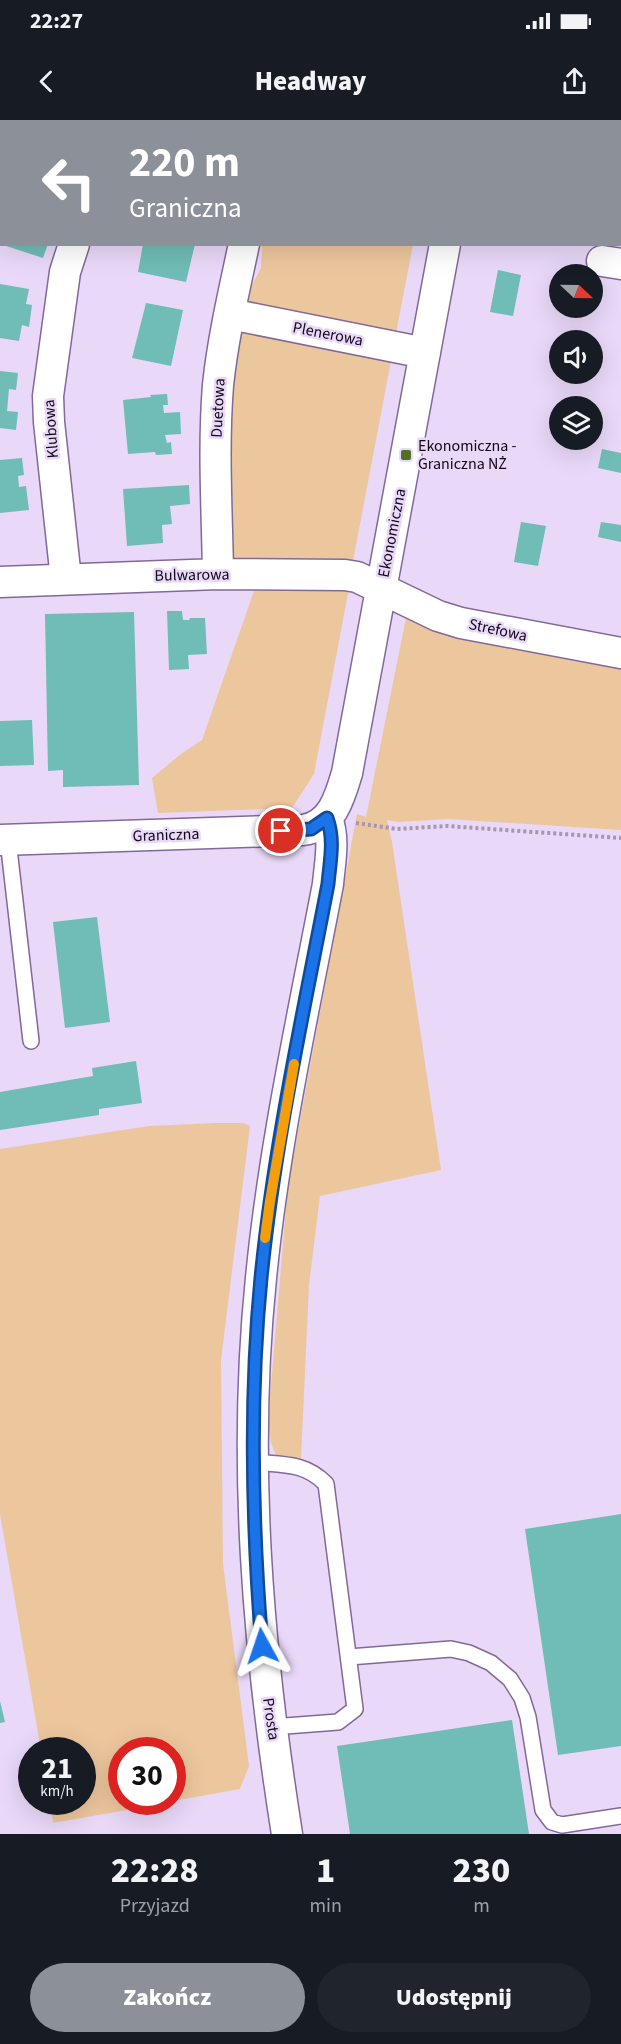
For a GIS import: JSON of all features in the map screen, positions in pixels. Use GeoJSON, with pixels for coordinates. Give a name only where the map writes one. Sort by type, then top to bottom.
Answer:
{"type":"FeatureCollection","features":[{"type":"Feature","properties":{"kind":"street","name":"Klubowa"},"geometry":{"type":"LineString","coordinates":[[66,579],[48,396],[65,272],[73,246]]}},
{"type":"Feature","properties":{"kind":"street","name":"Duetowa"},"geometry":{"type":"LineString","coordinates":[[218,574],[216,432],[222,349],[244,246]]}},
{"type":"Feature","properties":{"kind":"street","name":"Ekonomiczna"},"geometry":{"type":"LineString","coordinates":[[327,818],[336,806],[347,773],[445,246]]}},
{"type":"Feature","properties":{"kind":"street","name":"Plenerowa"},"geometry":{"type":"LineString","coordinates":[[230,314],[425,353]]}},
{"type":"Feature","properties":{"kind":"street","name":"Bulwarowa"},"geometry":{"type":"LineString","coordinates":[[0,582],[218,574],[345,575],[357,577],[381,590]]}},
{"type":"Feature","properties":{"kind":"street","name":"Strefowa"},"geometry":{"type":"LineString","coordinates":[[381,590],[438,616],[461,623],[621,653]]}},
{"type":"Feature","properties":{"kind":"street","name":"Graniczna"},"geometry":{"type":"LineString","coordinates":[[4,840],[303,830],[318,826],[327,818]]}},
{"type":"Feature","properties":{"kind":"street","name":"Prosta"},"geometry":{"type":"LineString","coordinates":[[287,1834],[266,1686],[256,1566],[253,1462],[255,1375],[262,1269],[270,1201],[328,884],[332,844],[327,818]]}},
{"type":"Feature","properties":{"kind":"lane"},"geometry":{"type":"LineString","coordinates":[[4,840],[31,1041]]}},
{"type":"Feature","properties":{"kind":"lane"},"geometry":{"type":"LineString","coordinates":[[253,1462],[301,1466],[317,1474],[326,1484],[355,1709],[338,1722],[272,1727]]}},
{"type":"Feature","properties":{"kind":"lane"},"geometry":{"type":"LineString","coordinates":[[349,1657],[451,1649],[469,1653],[491,1663],[510,1679],[522,1698],[528,1716],[543,1810],[552,1822],[562,1825],[621,1816]]}},
{"type":"Feature","properties":{"kind":"path"},"geometry":{"type":"LineString","coordinates":[[327,818],[397,829],[447,826],[621,838]]}},
{"type":"Feature","properties":{"kind":"shaded area"},"geometry":{"type":"Polygon","coordinates":[[[262,246],[413,246],[396,333],[263,313],[244,300],[261,268],[262,246]]]}},
{"type":"Feature","properties":{"kind":"shaded area"},"geometry":{"type":"Polygon","coordinates":[[[236,325],[391,361],[353,561],[233,559],[225,467],[236,325]]]}},
{"type":"Feature","properties":{"kind":"shaded area"},"geometry":{"type":"Polygon","coordinates":[[[252,583],[349,588],[314,774],[292,808],[158,813],[152,778],[202,740],[254,591],[252,583]]]}},
{"type":"Feature","properties":{"kind":"shaded area"},"geometry":{"type":"Polygon","coordinates":[[[407,613],[621,665],[621,830],[448,819],[399,822],[387,820],[441,1170],[320,1196],[309,1285],[301,1458],[276,1455],[271,1443],[268,1421],[288,1185],[357,814],[366,817],[407,613]]]}},
{"type":"Feature","properties":{"kind":"shaded area"},"geometry":{"type":"Polygon","coordinates":[[[243,1123],[250,1126],[221,1360],[223,1564],[249,1766],[240,1789],[186,1799],[186,1737],[108,1737],[108,1813],[53,1823],[52,1815],[96,1815],[96,1737],[39,1737],[0,1514],[0,1149],[149,1126],[243,1123]]]}},
{"type":"Feature","properties":{"kind":"building"},"geometry":{"type":"Polygon","coordinates":[[[6,246],[47,246],[43,258],[6,246]]]}},
{"type":"Feature","properties":{"kind":"building"},"geometry":{"type":"Polygon","coordinates":[[[143,246],[195,246],[186,282],[138,272],[143,246]]]}},
{"type":"Feature","properties":{"kind":"building"},"geometry":{"type":"Polygon","coordinates":[[[498,270],[521,275],[513,316],[490,312],[498,270]]]}},
{"type":"Feature","properties":{"kind":"building"},"geometry":{"type":"Polygon","coordinates":[[[0,284],[29,289],[26,304],[32,305],[29,327],[22,325],[19,341],[0,338],[0,284]]]}},
{"type":"Feature","properties":{"kind":"building"},"geometry":{"type":"Polygon","coordinates":[[[146,303],[183,310],[171,366],[132,358],[146,303]]]}},
{"type":"Feature","properties":{"kind":"building"},"geometry":{"type":"Polygon","coordinates":[[[0,371],[18,373],[16,390],[9,389],[7,411],[18,412],[16,430],[0,428],[0,371]]]}},
{"type":"Feature","properties":{"kind":"building"},"geometry":{"type":"Polygon","coordinates":[[[167,394],[168,405],[163,405],[164,413],[180,412],[181,434],[165,435],[167,443],[171,442],[172,454],[156,455],[155,452],[128,454],[123,400],[167,394]]]}},
{"type":"Feature","properties":{"kind":"building"},"geometry":{"type":"Polygon","coordinates":[[[602,450],[621,453],[621,473],[598,468],[602,450]]]}},
{"type":"Feature","properties":{"kind":"building"},"geometry":{"type":"Polygon","coordinates":[[[22,458],[24,475],[18,476],[19,487],[26,486],[29,510],[0,513],[0,460],[22,458]]]}},
{"type":"Feature","properties":{"kind":"building"},"geometry":{"type":"Polygon","coordinates":[[[189,485],[190,504],[170,506],[172,524],[162,525],[163,543],[127,546],[123,489],[189,485]]]}},
{"type":"Feature","properties":{"kind":"building"},"geometry":{"type":"Polygon","coordinates":[[[521,522],[546,526],[538,566],[514,562],[521,522]]]}},
{"type":"Feature","properties":{"kind":"building"},"geometry":{"type":"Polygon","coordinates":[[[601,522],[621,525],[621,542],[598,537],[601,522]]]}},
{"type":"Feature","properties":{"kind":"building"},"geometry":{"type":"Polygon","coordinates":[[[167,611],[182,611],[183,620],[205,618],[207,654],[188,655],[189,669],[169,670],[167,611]]]}},
{"type":"Feature","properties":{"kind":"building"},"geometry":{"type":"Polygon","coordinates":[[[134,612],[139,785],[63,787],[63,770],[48,771],[45,614],[134,612]]]}},
{"type":"Feature","properties":{"kind":"building"},"geometry":{"type":"Polygon","coordinates":[[[32,720],[34,765],[0,766],[0,721],[32,720]]]}},
{"type":"Feature","properties":{"kind":"building"},"geometry":{"type":"Polygon","coordinates":[[[97,917],[110,1022],[65,1028],[53,922],[97,917]]]}},
{"type":"Feature","properties":{"kind":"building"},"geometry":{"type":"Polygon","coordinates":[[[136,1061],[142,1103],[99,1109],[99,1115],[0,1130],[0,1092],[93,1076],[92,1068],[136,1061]]]}},
{"type":"Feature","properties":{"kind":"building"},"geometry":{"type":"Polygon","coordinates":[[[621,1514],[621,1746],[558,1755],[525,1529],[621,1514]]]}},
{"type":"Feature","properties":{"kind":"building"},"geometry":{"type":"Polygon","coordinates":[[[0,1701],[5,1722],[0,1723],[0,1701]]]}},
{"type":"Feature","properties":{"kind":"building"},"geometry":{"type":"Polygon","coordinates":[[[512,1720],[529,1834],[350,1834],[337,1746],[512,1720]]]}},
{"type":"Feature","properties":{"kind":"slow traffic"},"geometry":{"type":"LineString","coordinates":[[265,1238],[294,1064]]}},
{"type":"Feature","properties":{"kind":"place","name":"Ekonomiczna - Graniczna NŻ"},"geometry":{"type":"Point","coordinates":[406,455]}},
{"type":"Feature","properties":{"kind":"route"},"geometry":{"type":"LineString","coordinates":[[262,1646],[256,1566],[253,1472],[255,1375],[261,1280],[270,1201],[328,884],[332,844],[327,818],[311,829],[281,831]]}}]}
